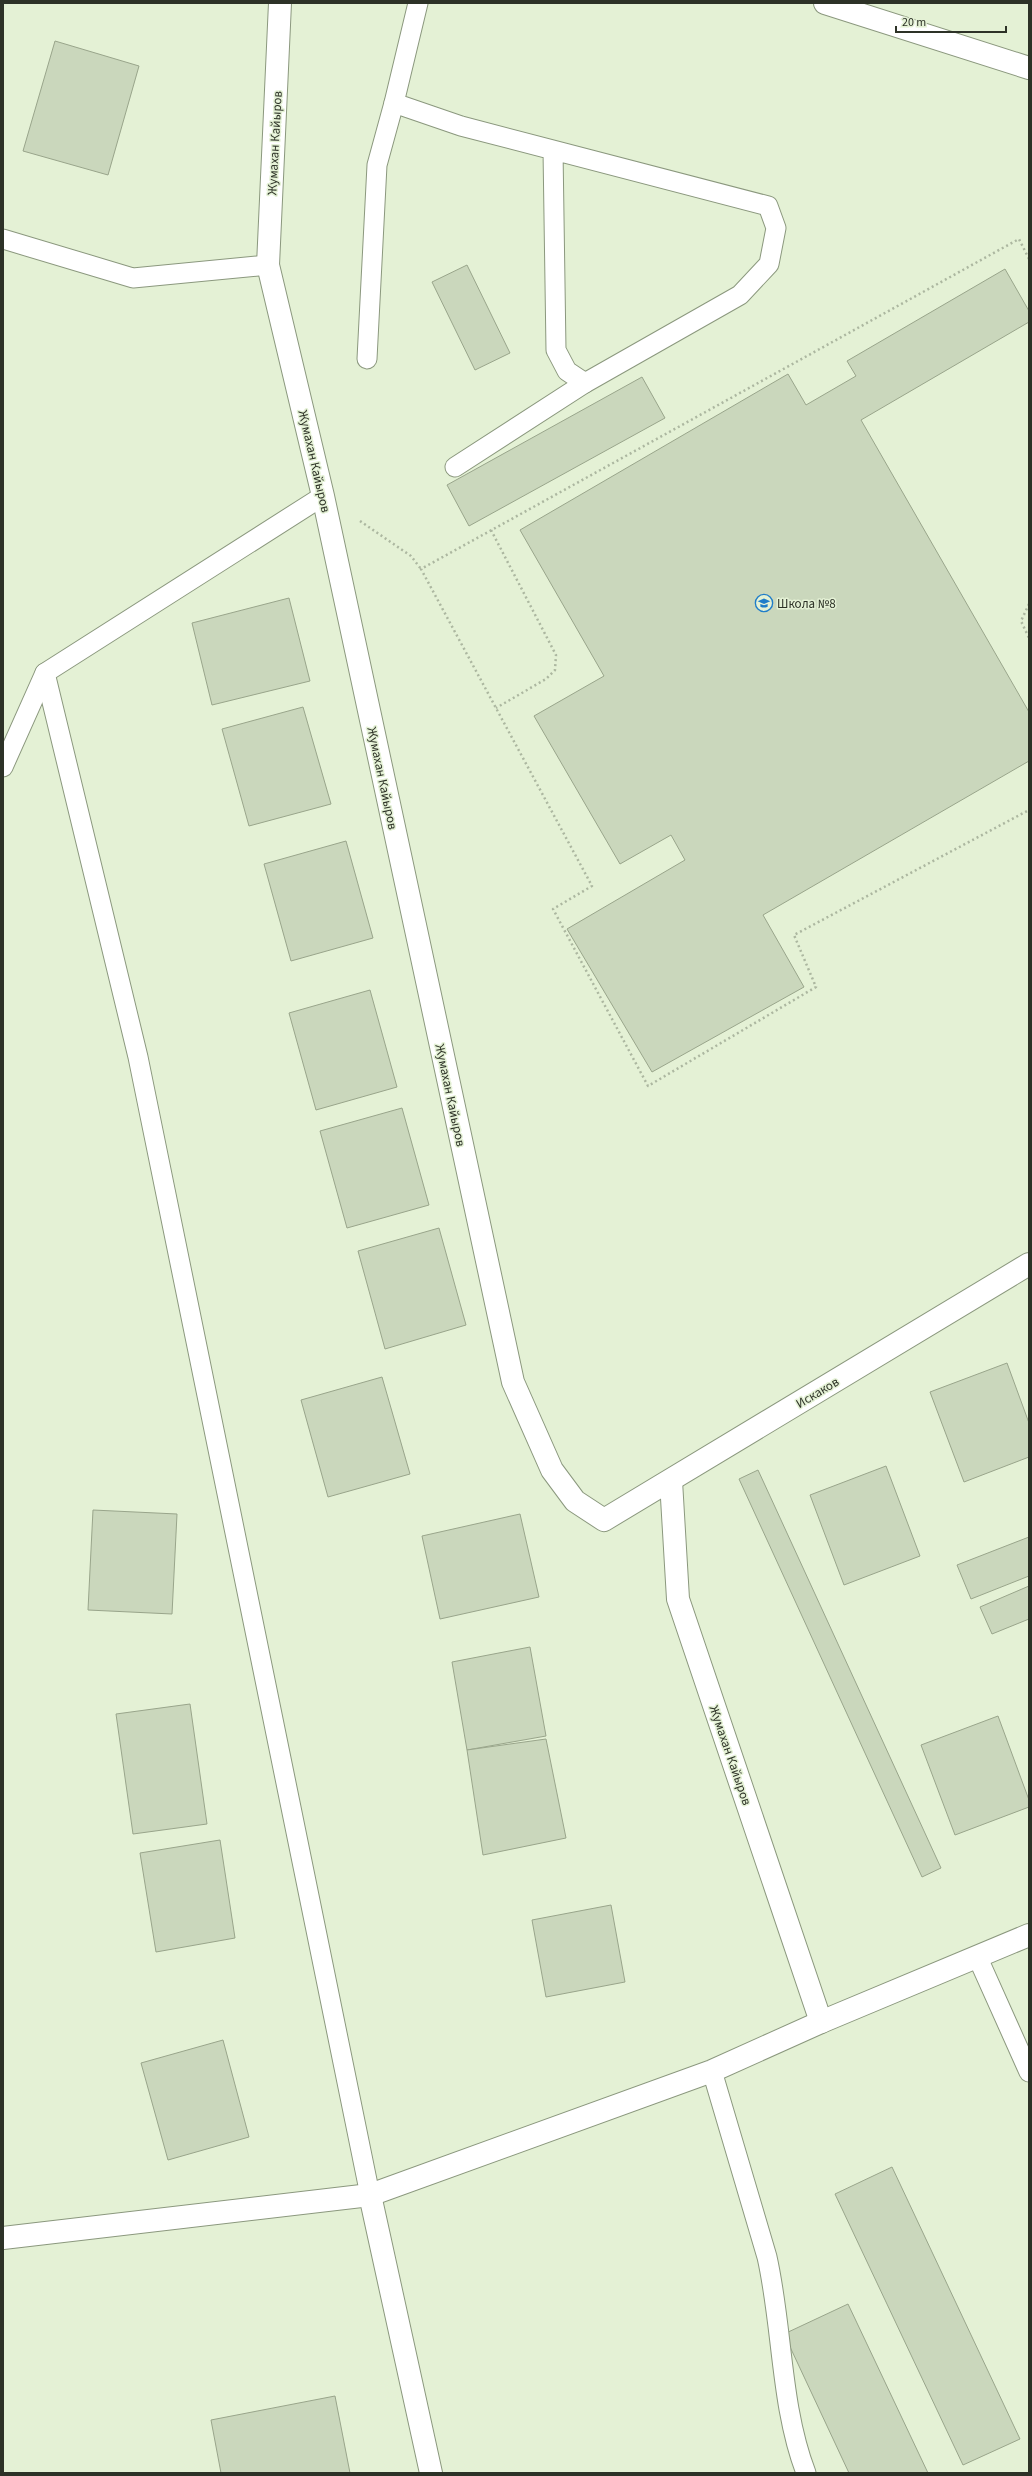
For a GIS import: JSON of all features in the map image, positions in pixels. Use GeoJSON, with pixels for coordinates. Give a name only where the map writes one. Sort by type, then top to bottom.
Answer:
{"type":"FeatureCollection","features":[{"type":"Feature","properties":{"kind":"street","name":"Жумахан Кайыров"},"geometry":{"type":"LineString","coordinates":[[280,3],[268,265],[323,496],[513,1382],[552,1470],[575,1501],[604,1520]]}},
{"type":"Feature","properties":{"kind":"street"},"geometry":{"type":"LineString","coordinates":[[825,3],[1029,68]]}},
{"type":"Feature","properties":{"kind":"street","name":"Искаков"},"geometry":{"type":"LineString","coordinates":[[604,1520],[672,1481],[1029,1264]]}},
{"type":"Feature","properties":{"kind":"street","name":"Жумахан Кайыров"},"geometry":{"type":"LineString","coordinates":[[672,1481],[678,1599],[821,2022]]}},
{"type":"Feature","properties":{"kind":"street"},"geometry":{"type":"LineString","coordinates":[[3,2238],[370,2195],[712,2071],[821,2022],[1029,1935]]}},
{"type":"Feature","properties":{"kind":"street"},"geometry":{"type":"LineString","coordinates":[[370,2195],[431,2473]]}},
{"type":"Feature","properties":{"kind":"lane"},"geometry":{"type":"LineString","coordinates":[[367,359],[377,165],[394,104],[418,3]]}},
{"type":"Feature","properties":{"kind":"lane"},"geometry":{"type":"LineString","coordinates":[[394,104],[461,126],[768,206],[776,228],[770,264],[740,295],[585,383],[455,467]]}},
{"type":"Feature","properties":{"kind":"lane"},"geometry":{"type":"LineString","coordinates":[[553,150],[556,350],[567,371],[585,383]]}},
{"type":"Feature","properties":{"kind":"lane"},"geometry":{"type":"LineString","coordinates":[[3,239],[133,278],[268,265]]}},
{"type":"Feature","properties":{"kind":"lane"},"geometry":{"type":"LineString","coordinates":[[3,767],[45,673],[323,496]]}},
{"type":"Feature","properties":{"kind":"lane"},"geometry":{"type":"LineString","coordinates":[[45,673],[138,1057],[370,2195]]}},
{"type":"Feature","properties":{"kind":"lane"},"geometry":{"type":"LineString","coordinates":[[977,1956],[1029,2072]]}},
{"type":"Feature","properties":{"kind":"lane"},"geometry":{"type":"LineString","coordinates":[[712,2071],[767,2257],[774,2286],[791,2414],[799,2454],[806,2473]]}},
{"type":"Feature","properties":{"kind":"path"},"geometry":{"type":"LineString","coordinates":[[420,569],[1019,239],[1029,259]]}},
{"type":"Feature","properties":{"kind":"path"},"geometry":{"type":"LineString","coordinates":[[323,496],[411,556],[420,569],[592,886],[553,909],[648,1086],[816,987],[794,935],[1029,810]]}},
{"type":"Feature","properties":{"kind":"path"},"geometry":{"type":"LineString","coordinates":[[491,530],[556,655],[555,670],[546,679],[496,708]]}},
{"type":"Feature","properties":{"kind":"path"},"geometry":{"type":"LineString","coordinates":[[1029,604],[1021,621],[1029,638]]}},
{"type":"Feature","properties":{"kind":"building"},"geometry":{"type":"Polygon","coordinates":[[[55,41],[139,66],[108,175],[23,151],[55,41]]]}},
{"type":"Feature","properties":{"kind":"building"},"geometry":{"type":"Polygon","coordinates":[[[467,265],[510,353],[475,370],[432,282],[467,265]]]}},
{"type":"Feature","properties":{"kind":"building","name":"Школа №8"},"geometry":{"type":"Polygon","coordinates":[[[1005,269],[1029,311],[1029,322],[861,420],[1029,712],[1029,761],[763,915],[804,987],[652,1072],[567,929],[685,860],[671,835],[620,864],[534,716],[604,676],[520,530],[788,374],[806,405],[856,376],[847,361],[1005,269]]]}},
{"type":"Feature","properties":{"kind":"building"},"geometry":{"type":"Polygon","coordinates":[[[642,377],[665,418],[469,526],[447,485],[642,377]]]}},
{"type":"Feature","properties":{"kind":"building"},"geometry":{"type":"Polygon","coordinates":[[[289,598],[310,681],[212,705],[192,623],[289,598]]]}},
{"type":"Feature","properties":{"kind":"building"},"geometry":{"type":"Polygon","coordinates":[[[303,707],[331,804],[249,826],[222,729],[303,707]]]}},
{"type":"Feature","properties":{"kind":"building"},"geometry":{"type":"Polygon","coordinates":[[[346,841],[373,938],[291,961],[264,864],[346,841]]]}},
{"type":"Feature","properties":{"kind":"building"},"geometry":{"type":"Polygon","coordinates":[[[370,990],[397,1087],[316,1110],[289,1013],[370,990]]]}},
{"type":"Feature","properties":{"kind":"building"},"geometry":{"type":"Polygon","coordinates":[[[402,1108],[429,1205],[347,1228],[320,1131],[402,1108]]]}},
{"type":"Feature","properties":{"kind":"building"},"geometry":{"type":"Polygon","coordinates":[[[439,1228],[466,1325],[385,1349],[358,1251],[439,1228]]]}},
{"type":"Feature","properties":{"kind":"building"},"geometry":{"type":"Polygon","coordinates":[[[1007,1363],[1029,1423],[1029,1457],[964,1482],[930,1392],[1007,1363]]]}},
{"type":"Feature","properties":{"kind":"building"},"geometry":{"type":"Polygon","coordinates":[[[382,1377],[410,1474],[328,1497],[301,1400],[382,1377]]]}},
{"type":"Feature","properties":{"kind":"building"},"geometry":{"type":"Polygon","coordinates":[[[886,1466],[920,1556],[844,1585],[810,1495],[886,1466]]]}},
{"type":"Feature","properties":{"kind":"building"},"geometry":{"type":"Polygon","coordinates":[[[758,1470],[941,1868],[922,1877],[739,1479],[758,1470]]]}},
{"type":"Feature","properties":{"kind":"building"},"geometry":{"type":"Polygon","coordinates":[[[93,1510],[177,1514],[172,1614],[88,1610],[93,1510]]]}},
{"type":"Feature","properties":{"kind":"building"},"geometry":{"type":"Polygon","coordinates":[[[520,1514],[539,1597],[440,1619],[422,1536],[520,1514]]]}},
{"type":"Feature","properties":{"kind":"building"},"geometry":{"type":"Polygon","coordinates":[[[1029,1537],[1029,1576],[971,1599],[957,1565],[1029,1537]]]}},
{"type":"Feature","properties":{"kind":"building"},"geometry":{"type":"Polygon","coordinates":[[[1029,1586],[1029,1619],[992,1634],[980,1607],[1029,1586]]]}},
{"type":"Feature","properties":{"kind":"building"},"geometry":{"type":"Polygon","coordinates":[[[530,1647],[546,1736],[467,1750],[452,1662],[530,1647]]]}},
{"type":"Feature","properties":{"kind":"building"},"geometry":{"type":"Polygon","coordinates":[[[190,1704],[207,1824],[133,1834],[116,1714],[190,1704]]]}},
{"type":"Feature","properties":{"kind":"building"},"geometry":{"type":"Polygon","coordinates":[[[998,1716],[1029,1800],[1029,1807],[955,1835],[921,1745],[998,1716]]]}},
{"type":"Feature","properties":{"kind":"building"},"geometry":{"type":"Polygon","coordinates":[[[546,1739],[566,1838],[483,1855],[467,1750],[546,1739]]]}},
{"type":"Feature","properties":{"kind":"building"},"geometry":{"type":"Polygon","coordinates":[[[220,1840],[235,1938],[156,1952],[140,1853],[220,1840]]]}},
{"type":"Feature","properties":{"kind":"building"},"geometry":{"type":"Polygon","coordinates":[[[611,1905],[625,1982],[546,1997],[532,1920],[611,1905]]]}},
{"type":"Feature","properties":{"kind":"building"},"geometry":{"type":"Polygon","coordinates":[[[223,2040],[249,2137],[168,2160],[141,2063],[223,2040]]]}},
{"type":"Feature","properties":{"kind":"building"},"geometry":{"type":"Polygon","coordinates":[[[892,2167],[1020,2439],[963,2465],[835,2194],[892,2167]]]}},
{"type":"Feature","properties":{"kind":"building"},"geometry":{"type":"Polygon","coordinates":[[[848,2304],[928,2473],[849,2473],[784,2334],[848,2304]]]}},
{"type":"Feature","properties":{"kind":"building"},"geometry":{"type":"Polygon","coordinates":[[[335,2396],[350,2473],[221,2473],[211,2420],[335,2396]]]}},
{"type":"Feature","properties":{"kind":"place","name":"Школа №8"},"geometry":{"type":"Point","coordinates":[764,603]}}]}
